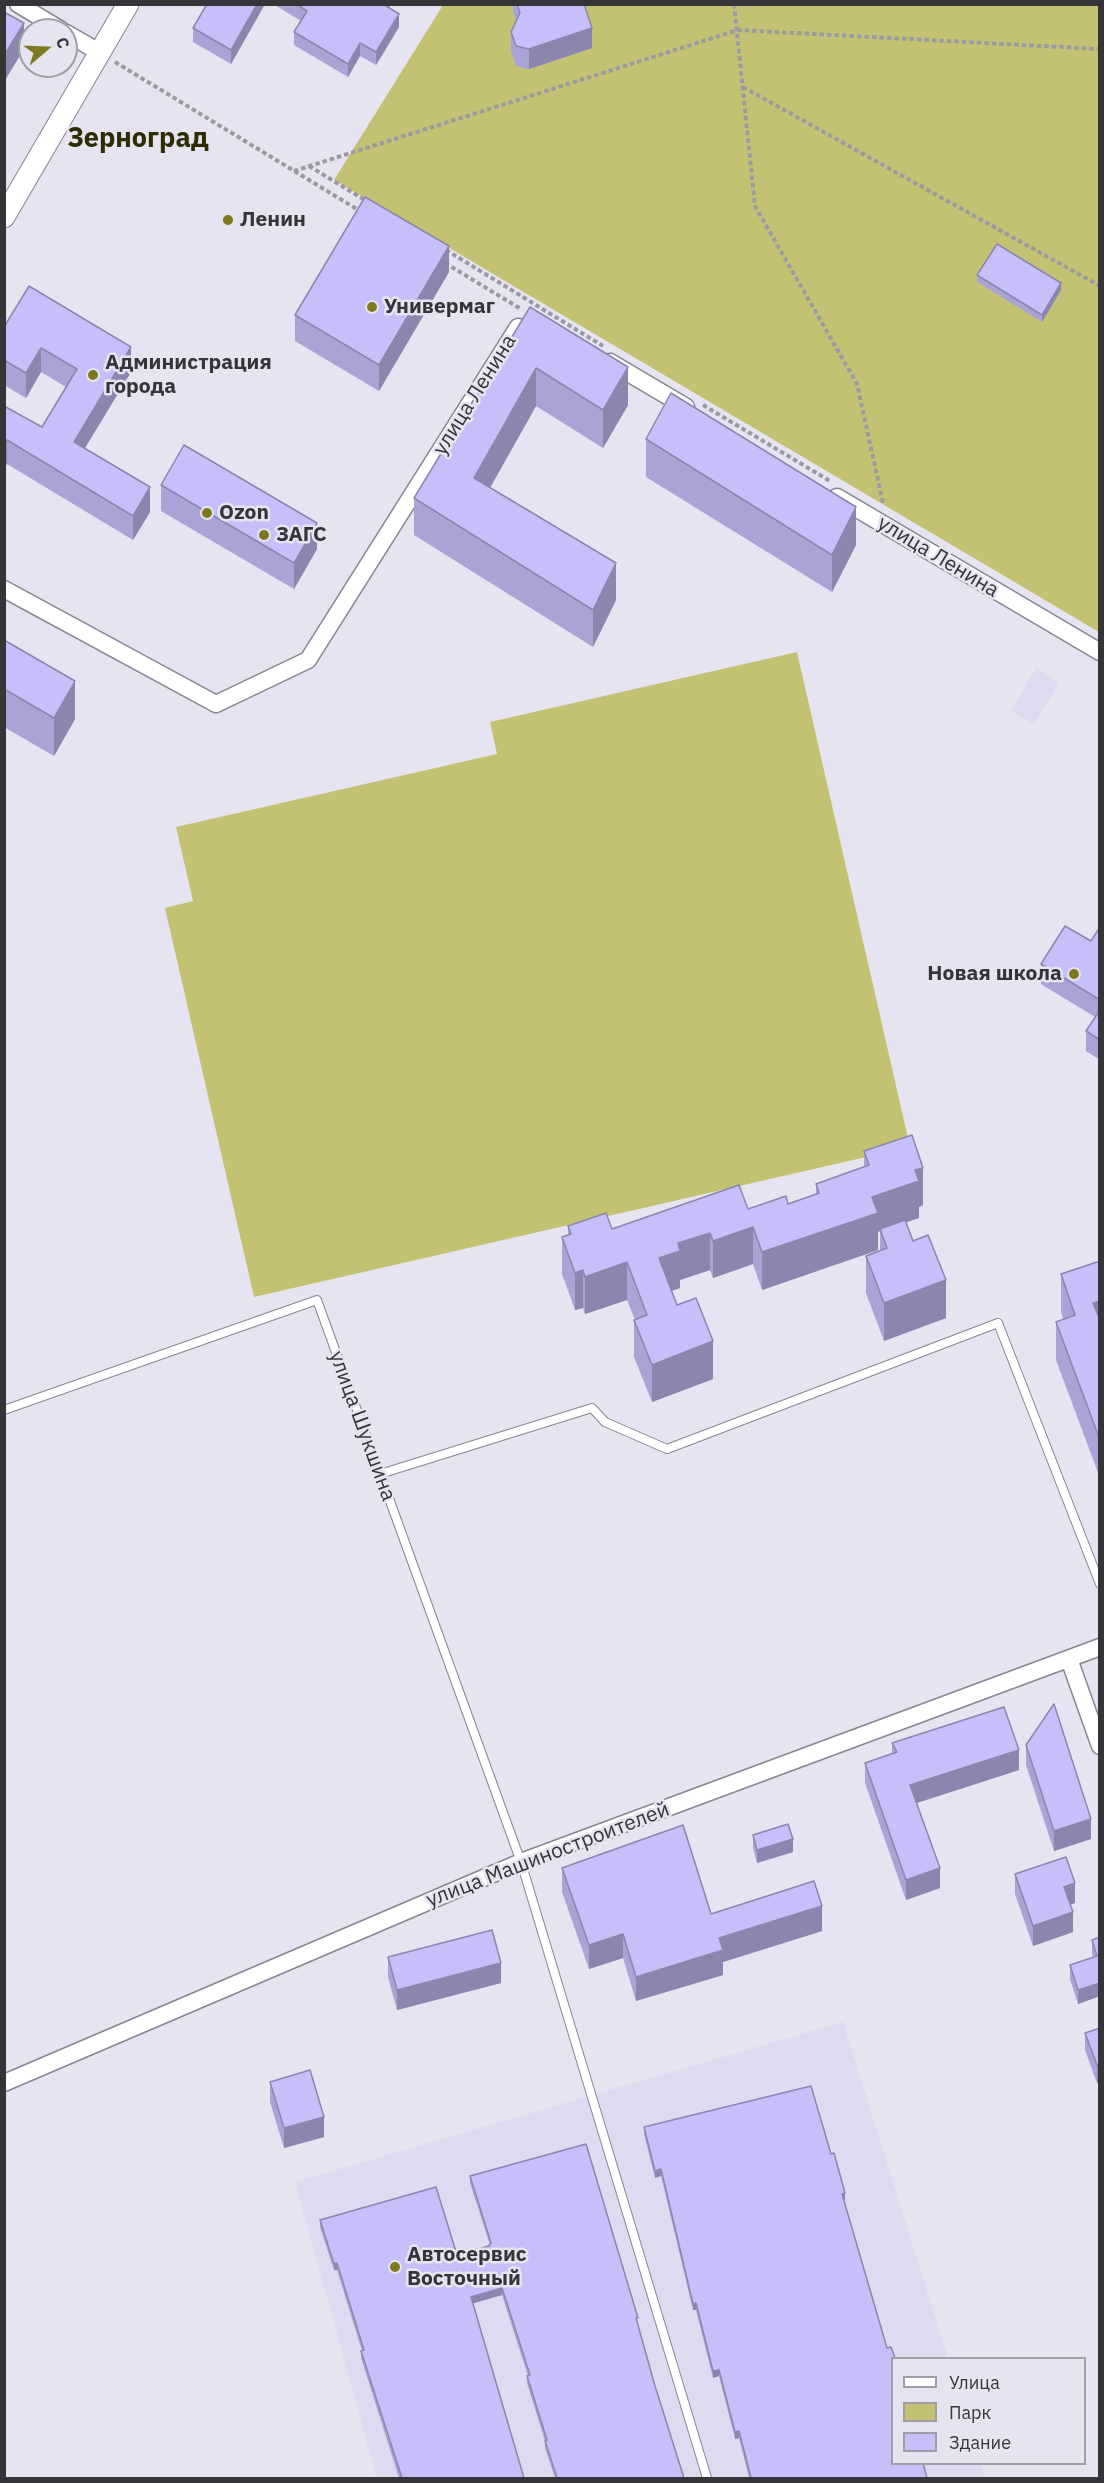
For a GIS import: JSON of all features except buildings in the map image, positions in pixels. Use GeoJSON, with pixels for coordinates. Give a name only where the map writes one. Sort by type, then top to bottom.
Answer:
{"type":"FeatureCollection","features":[{"type":"Feature","properties":{"kind":"street"},"geometry":{"type":"LineString","coordinates":[[18,4],[41,18]]}},
{"type":"Feature","properties":{"kind":"street"},"geometry":{"type":"LineString","coordinates":[[4,217],[128,4]]}},
{"type":"Feature","properties":{"kind":"street"},"geometry":{"type":"LineString","coordinates":[[78,40],[99,52]]}},
{"type":"Feature","properties":{"kind":"street","name":"улица Ленина"},"geometry":{"type":"LineString","coordinates":[[4,590],[216,704],[308,660],[527,313]]}},
{"type":"Feature","properties":{"kind":"street"},"geometry":{"type":"LineString","coordinates":[[598,355],[701,416]]}},
{"type":"Feature","properties":{"kind":"street","name":"улица Ленина"},"geometry":{"type":"LineString","coordinates":[[823,489],[1100,652]]}},
{"type":"Feature","properties":{"kind":"street","name":"улица Машиностроителей"},"geometry":{"type":"LineString","coordinates":[[4,2083],[521,1862],[1100,1647]]}},
{"type":"Feature","properties":{"kind":"street"},"geometry":{"type":"LineString","coordinates":[[1069,1659],[1100,1746]]}},
{"type":"Feature","properties":{"kind":"lane","name":"улица Шукшина"},"geometry":{"type":"LineString","coordinates":[[4,1410],[317,1300],[521,1862],[707,2478]]}},
{"type":"Feature","properties":{"kind":"lane"},"geometry":{"type":"LineString","coordinates":[[380,1474],[592,1408],[605,1422],[667,1449],[998,1323],[1100,1584]]}},
{"type":"Feature","properties":{"kind":"path"},"geometry":{"type":"LineString","coordinates":[[734,4],[755,206],[857,384],[885,513]]}},
{"type":"Feature","properties":{"kind":"path"},"geometry":{"type":"LineString","coordinates":[[294,171],[738,30],[1100,49]]}},
{"type":"Feature","properties":{"kind":"path"},"geometry":{"type":"LineString","coordinates":[[99,52],[365,214]]}},
{"type":"Feature","properties":{"kind":"path"},"geometry":{"type":"LineString","coordinates":[[743,87],[1100,286]]}},
{"type":"Feature","properties":{"kind":"path"},"geometry":{"type":"LineString","coordinates":[[436,257],[527,313]]}},
{"type":"Feature","properties":{"kind":"shaded area"},"geometry":{"type":"Polygon","coordinates":[[[1036,668],[1059,682],[1034,725],[1011,711],[1036,668]]]}},
{"type":"Feature","properties":{"kind":"shaded area"},"geometry":{"type":"Polygon","coordinates":[[[843,2022],[948,2357],[891,2357],[891,2465],[981,2465],[986,2478],[377,2478],[295,2182],[843,2022]]]}},
{"type":"Feature","properties":{"kind":"green space"},"geometry":{"type":"Polygon","coordinates":[[[443,5],[1099,5],[1099,632],[334,180],[443,5]]]}},
{"type":"Feature","properties":{"kind":"green space"},"geometry":{"type":"Polygon","coordinates":[[[797,652],[910,1147],[254,1297],[165,908],[193,901],[176,827],[497,754],[490,722],[797,652]]]}},
{"type":"Feature","properties":{"kind":"place","name":"Ленин"},"geometry":{"type":"Point","coordinates":[228,220]}},
{"type":"Feature","properties":{"kind":"place","name":"Универмаг"},"geometry":{"type":"Point","coordinates":[372,307]}},
{"type":"Feature","properties":{"kind":"place","name":"Администрация города"},"geometry":{"type":"Point","coordinates":[93,375]}},
{"type":"Feature","properties":{"kind":"place","name":"Ozon"},"geometry":{"type":"Point","coordinates":[207,513]}},
{"type":"Feature","properties":{"kind":"place","name":"ЗАГС"},"geometry":{"type":"Point","coordinates":[264,535]}},
{"type":"Feature","properties":{"kind":"place","name":"Новая школа"},"geometry":{"type":"Point","coordinates":[1074,974]}},
{"type":"Feature","properties":{"kind":"place","name":"Автосервис Восточный"},"geometry":{"type":"Point","coordinates":[395,2267]}},
{"type":"Feature","properties":{"kind":"district","name":"Зерноград"},"geometry":{"type":"Point","coordinates":[138,139]}}]}
